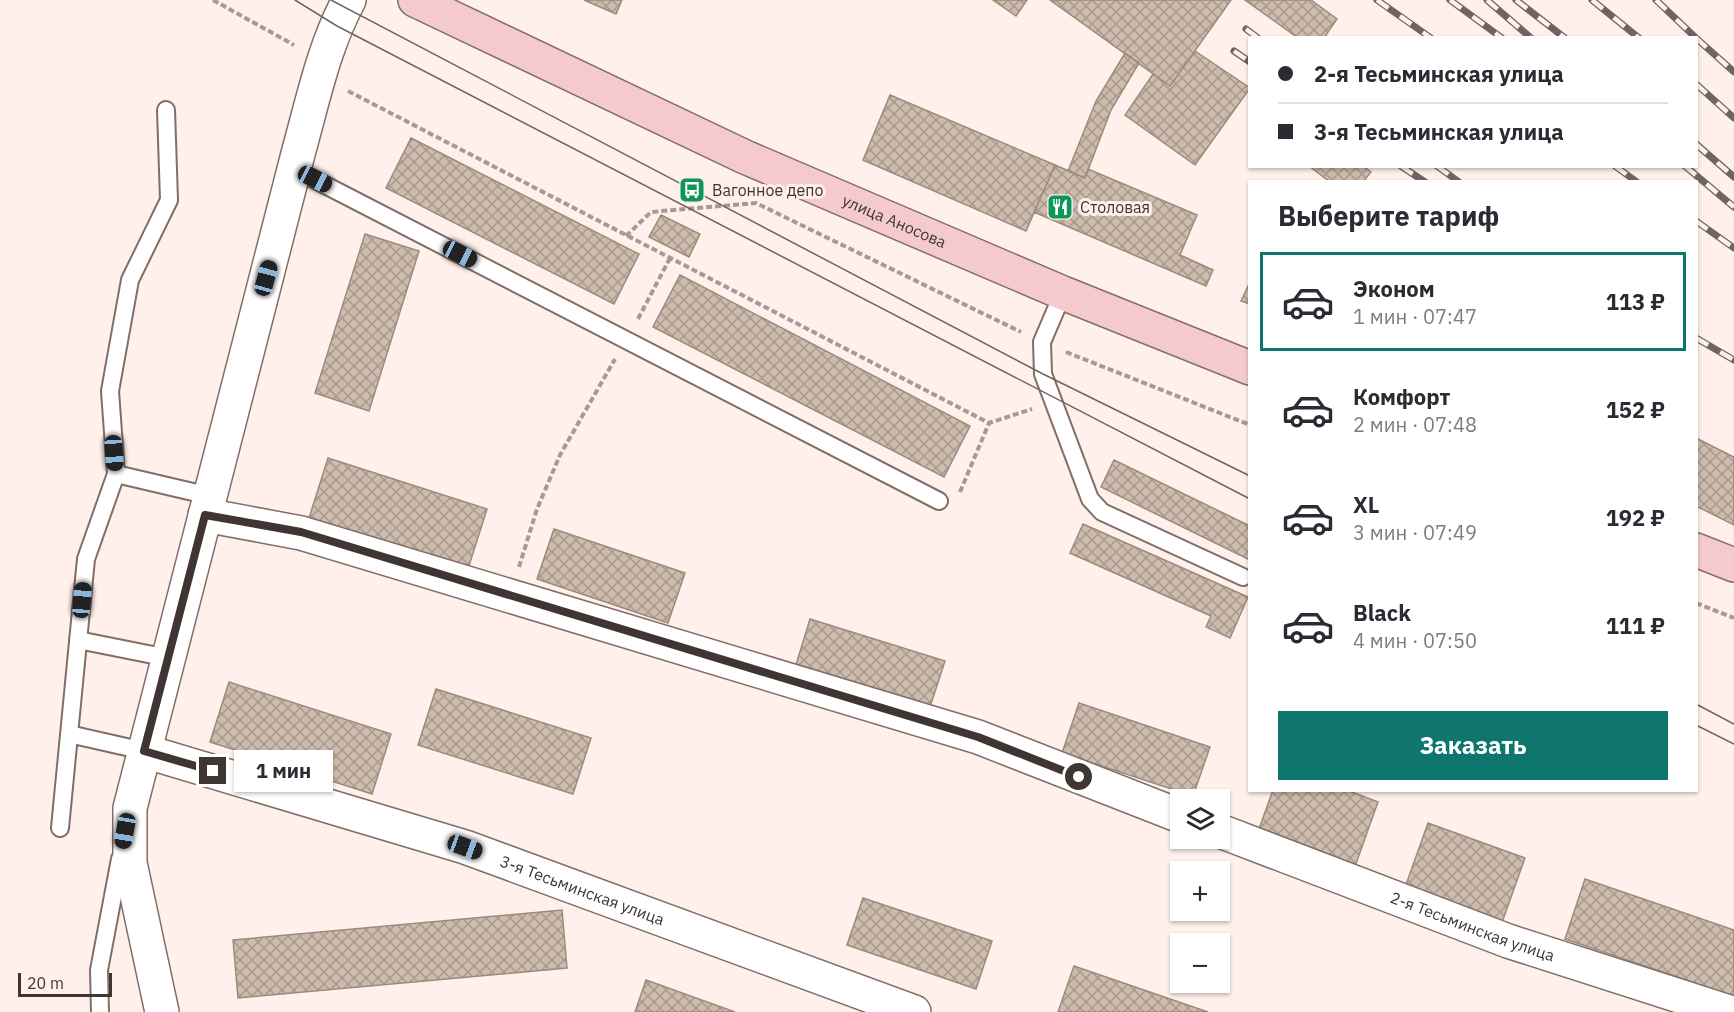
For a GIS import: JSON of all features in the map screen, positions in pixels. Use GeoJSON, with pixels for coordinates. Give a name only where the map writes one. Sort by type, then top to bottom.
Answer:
{"type":"FeatureCollection","features":[{"type":"Feature","properties":{"kind":"main road","name":"улица Аносова"},"geometry":{"type":"LineString","coordinates":[[415,0],[745,157],[1063,292],[1248,367]]}},
{"type":"Feature","properties":{"kind":"main road"},"geometry":{"type":"LineString","coordinates":[[1698,551],[1734,565]]}},
{"type":"Feature","properties":{"kind":"street"},"geometry":{"type":"LineString","coordinates":[[162,1012],[130,863],[130,808],[294,169],[336,26],[349,0]]}},
{"type":"Feature","properties":{"kind":"street"},"geometry":{"type":"LineString","coordinates":[[208,505],[978,737],[1170,812]]}},
{"type":"Feature","properties":{"kind":"street","name":"3-я Тесьминская улица"},"geometry":{"type":"LineString","coordinates":[[144,751],[465,847],[914,1012]]}},
{"type":"Feature","properties":{"kind":"street","name":"2-я Тесьминская улица"},"geometry":{"type":"LineString","coordinates":[[1230,835],[1508,941],[1729,1012]]}},
{"type":"Feature","properties":{"kind":"lane"},"geometry":{"type":"LineString","coordinates":[[60,828],[86,559],[116,474],[110,391],[130,280],[169,200],[166,110]]}},
{"type":"Feature","properties":{"kind":"lane"},"geometry":{"type":"LineString","coordinates":[[294,169],[939,501]]}},
{"type":"Feature","properties":{"kind":"lane"},"geometry":{"type":"LineString","coordinates":[[1063,292],[1042,342],[1043,374],[1090,499],[1102,512],[1243,577]]}},
{"type":"Feature","properties":{"kind":"lane"},"geometry":{"type":"LineString","coordinates":[[116,474],[208,505]]}},
{"type":"Feature","properties":{"kind":"lane"},"geometry":{"type":"LineString","coordinates":[[78,640],[168,658]]}},
{"type":"Feature","properties":{"kind":"lane"},"geometry":{"type":"LineString","coordinates":[[69,734],[144,751]]}},
{"type":"Feature","properties":{"kind":"lane"},"geometry":{"type":"LineString","coordinates":[[100,1012],[99,970],[130,808]]}},
{"type":"Feature","properties":{"kind":"path"},"geometry":{"type":"LineString","coordinates":[[213,0],[299,47],[320,76],[989,423],[1054,402]]}},
{"type":"Feature","properties":{"kind":"path"},"geometry":{"type":"LineString","coordinates":[[626,236],[651,212],[756,203],[1042,342],[1248,424]]}},
{"type":"Feature","properties":{"kind":"path"},"geometry":{"type":"LineString","coordinates":[[510,596],[537,509],[560,455],[627,339],[670,258]]}},
{"type":"Feature","properties":{"kind":"path"},"geometry":{"type":"LineString","coordinates":[[939,501],[956,497],[963,489],[989,423]]}},
{"type":"Feature","properties":{"kind":"path"},"geometry":{"type":"LineString","coordinates":[[1698,604],[1734,618]]}},
{"type":"Feature","properties":{"kind":"building"},"geometry":{"type":"Polygon","coordinates":[[[584,0],[622,0],[616,14],[584,0]]]}},
{"type":"Feature","properties":{"kind":"building"},"geometry":{"type":"Polygon","coordinates":[[[993,0],[1027,0],[1016,16],[993,0]]]}},
{"type":"Feature","properties":{"kind":"building"},"geometry":{"type":"Polygon","coordinates":[[[1050,0],[1231,0],[1170,86],[1050,0]]]}},
{"type":"Feature","properties":{"kind":"building"},"geometry":{"type":"Polygon","coordinates":[[[1245,0],[1311,0],[1337,19],[1325,36],[1295,36],[1245,0]]]}},
{"type":"Feature","properties":{"kind":"building"},"geometry":{"type":"Polygon","coordinates":[[[1195,51],[1248,87],[1248,91],[1195,165],[1125,115],[1153,74],[1170,86],[1195,51]]]}},
{"type":"Feature","properties":{"kind":"building"},"geometry":{"type":"Polygon","coordinates":[[[1125,53],[1139,63],[1111,110],[1085,178],[1068,171],[1096,101],[1125,53]]]}},
{"type":"Feature","properties":{"kind":"building"},"geometry":{"type":"Polygon","coordinates":[[[890,95],[1055,165],[1026,231],[863,160],[890,95]]]}},
{"type":"Feature","properties":{"kind":"building"},"geometry":{"type":"Polygon","coordinates":[[[411,138],[639,254],[614,304],[386,188],[411,138]]]}},
{"type":"Feature","properties":{"kind":"building"},"geometry":{"type":"Polygon","coordinates":[[[1055,165],[1085,178],[1088,169],[1197,215],[1180,255],[1213,270],[1206,286],[1034,212],[1055,165]]]}},
{"type":"Feature","properties":{"kind":"building"},"geometry":{"type":"Polygon","coordinates":[[[1312,168],[1366,168],[1371,172],[1365,180],[1327,180],[1312,168]]]}},
{"type":"Feature","properties":{"kind":"building"},"geometry":{"type":"Polygon","coordinates":[[[661,215],[700,234],[689,257],[649,237],[661,215]]]}},
{"type":"Feature","properties":{"kind":"building"},"geometry":{"type":"Polygon","coordinates":[[[365,234],[419,251],[369,411],[315,393],[365,234]]]}},
{"type":"Feature","properties":{"kind":"building"},"geometry":{"type":"Polygon","coordinates":[[[680,275],[970,426],[944,477],[653,327],[680,275]]]}},
{"type":"Feature","properties":{"kind":"building"},"geometry":{"type":"Polygon","coordinates":[[[1248,286],[1248,303],[1241,301],[1248,286]]]}},
{"type":"Feature","properties":{"kind":"building"},"geometry":{"type":"Polygon","coordinates":[[[1698,439],[1734,457],[1734,525],[1698,507],[1698,439]]]}},
{"type":"Feature","properties":{"kind":"building"},"geometry":{"type":"Polygon","coordinates":[[[328,458],[487,509],[467,572],[308,521],[328,458]]]}},
{"type":"Feature","properties":{"kind":"building"},"geometry":{"type":"Polygon","coordinates":[[[1114,460],[1248,525],[1248,559],[1101,487],[1114,460]]]}},
{"type":"Feature","properties":{"kind":"building"},"geometry":{"type":"Polygon","coordinates":[[[1083,524],[1248,597],[1230,638],[1206,627],[1211,616],[1070,553],[1083,524]]]}},
{"type":"Feature","properties":{"kind":"building"},"geometry":{"type":"Polygon","coordinates":[[[554,529],[685,573],[668,623],[537,579],[554,529]]]}},
{"type":"Feature","properties":{"kind":"building"},"geometry":{"type":"Polygon","coordinates":[[[810,619],[945,661],[929,710],[795,668],[810,619]]]}},
{"type":"Feature","properties":{"kind":"building"},"geometry":{"type":"Polygon","coordinates":[[[229,682],[391,734],[372,794],[210,742],[229,682]]]}},
{"type":"Feature","properties":{"kind":"building"},"geometry":{"type":"Polygon","coordinates":[[[436,689],[591,738],[573,794],[418,745],[436,689]]]}},
{"type":"Feature","properties":{"kind":"building"},"geometry":{"type":"Polygon","coordinates":[[[1079,703],[1210,747],[1195,789],[1172,789],[1062,753],[1079,703]]]}},
{"type":"Feature","properties":{"kind":"building"},"geometry":{"type":"Polygon","coordinates":[[[1272,792],[1352,792],[1378,802],[1353,872],[1256,837],[1272,792]]]}},
{"type":"Feature","properties":{"kind":"building"},"geometry":{"type":"Polygon","coordinates":[[[1428,823],[1525,858],[1500,928],[1403,893],[1428,823]]]}},
{"type":"Feature","properties":{"kind":"building"},"geometry":{"type":"Polygon","coordinates":[[[1585,879],[1734,930],[1734,996],[1565,939],[1585,879]]]}},
{"type":"Feature","properties":{"kind":"building"},"geometry":{"type":"Polygon","coordinates":[[[863,898],[992,941],[976,989],[847,945],[863,898]]]}},
{"type":"Feature","properties":{"kind":"building"},"geometry":{"type":"Polygon","coordinates":[[[562,910],[567,968],[238,998],[233,940],[562,910]]]}},
{"type":"Feature","properties":{"kind":"building"},"geometry":{"type":"Polygon","coordinates":[[[1074,966],[1208,1012],[1058,1012],[1074,966]]]}},
{"type":"Feature","properties":{"kind":"building"},"geometry":{"type":"Polygon","coordinates":[[[646,980],[735,1012],[635,1012],[646,980]]]}},
{"type":"Feature","properties":{"kind":"tram line"},"geometry":{"type":"LineString","coordinates":[[295,0],[337,26],[1248,498]]}},
{"type":"Feature","properties":{"kind":"tram line"},"geometry":{"type":"LineString","coordinates":[[331,0],[1043,374],[1248,475]]}},
{"type":"Feature","properties":{"kind":"tram line"},"geometry":{"type":"LineString","coordinates":[[1698,705],[1734,724]]}},
{"type":"Feature","properties":{"kind":"tram line"},"geometry":{"type":"LineString","coordinates":[[1698,726],[1734,744]]}},
{"type":"Feature","properties":{"kind":"railway"},"geometry":{"type":"LineString","coordinates":[[1377,0],[1428,36]]}},
{"type":"Feature","properties":{"kind":"railway"},"geometry":{"type":"LineString","coordinates":[[1450,0],[1499,36]]}},
{"type":"Feature","properties":{"kind":"railway"},"geometry":{"type":"LineString","coordinates":[[1487,0],[1529,36]]}},
{"type":"Feature","properties":{"kind":"railway"},"geometry":{"type":"LineString","coordinates":[[1516,0],[1562,36]]}},
{"type":"Feature","properties":{"kind":"railway"},"geometry":{"type":"LineString","coordinates":[[1592,0],[1637,36]]}},
{"type":"Feature","properties":{"kind":"railway"},"geometry":{"type":"LineString","coordinates":[[1656,0],[1694,36]]}},
{"type":"Feature","properties":{"kind":"railway"},"geometry":{"type":"LineString","coordinates":[[1246,29],[1255,36]]}},
{"type":"Feature","properties":{"kind":"railway"},"geometry":{"type":"LineString","coordinates":[[1698,40],[1734,72]]}},
{"type":"Feature","properties":{"kind":"railway"},"geometry":{"type":"LineString","coordinates":[[1234,51],[1248,61]]}},
{"type":"Feature","properties":{"kind":"railway"},"geometry":{"type":"LineString","coordinates":[[1698,86],[1734,118]]}},
{"type":"Feature","properties":{"kind":"railway"},"geometry":{"type":"LineString","coordinates":[[1698,146],[1734,177]]}},
{"type":"Feature","properties":{"kind":"railway"},"geometry":{"type":"LineString","coordinates":[[1404,168],[1422,180]]}},
{"type":"Feature","properties":{"kind":"railway"},"geometry":{"type":"LineString","coordinates":[[1440,168],[1456,180]]}},
{"type":"Feature","properties":{"kind":"railway"},"geometry":{"type":"LineString","coordinates":[[1618,168],[1634,180]]}},
{"type":"Feature","properties":{"kind":"railway"},"geometry":{"type":"LineString","coordinates":[[1687,168],[1734,207]]}},
{"type":"Feature","properties":{"kind":"railway"},"geometry":{"type":"LineString","coordinates":[[1698,222],[1734,248]]}},
{"type":"Feature","properties":{"kind":"railway"},"geometry":{"type":"LineString","coordinates":[[1698,339],[1734,360]]}},
{"type":"Feature","properties":{"kind":"place","name":"Вагонное депо"},"geometry":{"type":"Point","coordinates":[692,190]}},
{"type":"Feature","properties":{"kind":"place","name":"Столовая"},"geometry":{"type":"Point","coordinates":[1060,207]}},
{"type":"Feature","properties":{"kind":"route"},"geometry":{"type":"LineString","coordinates":[[213,771],[144,751],[205,515],[301,532],[978,737],[1079,777]]}}]}
